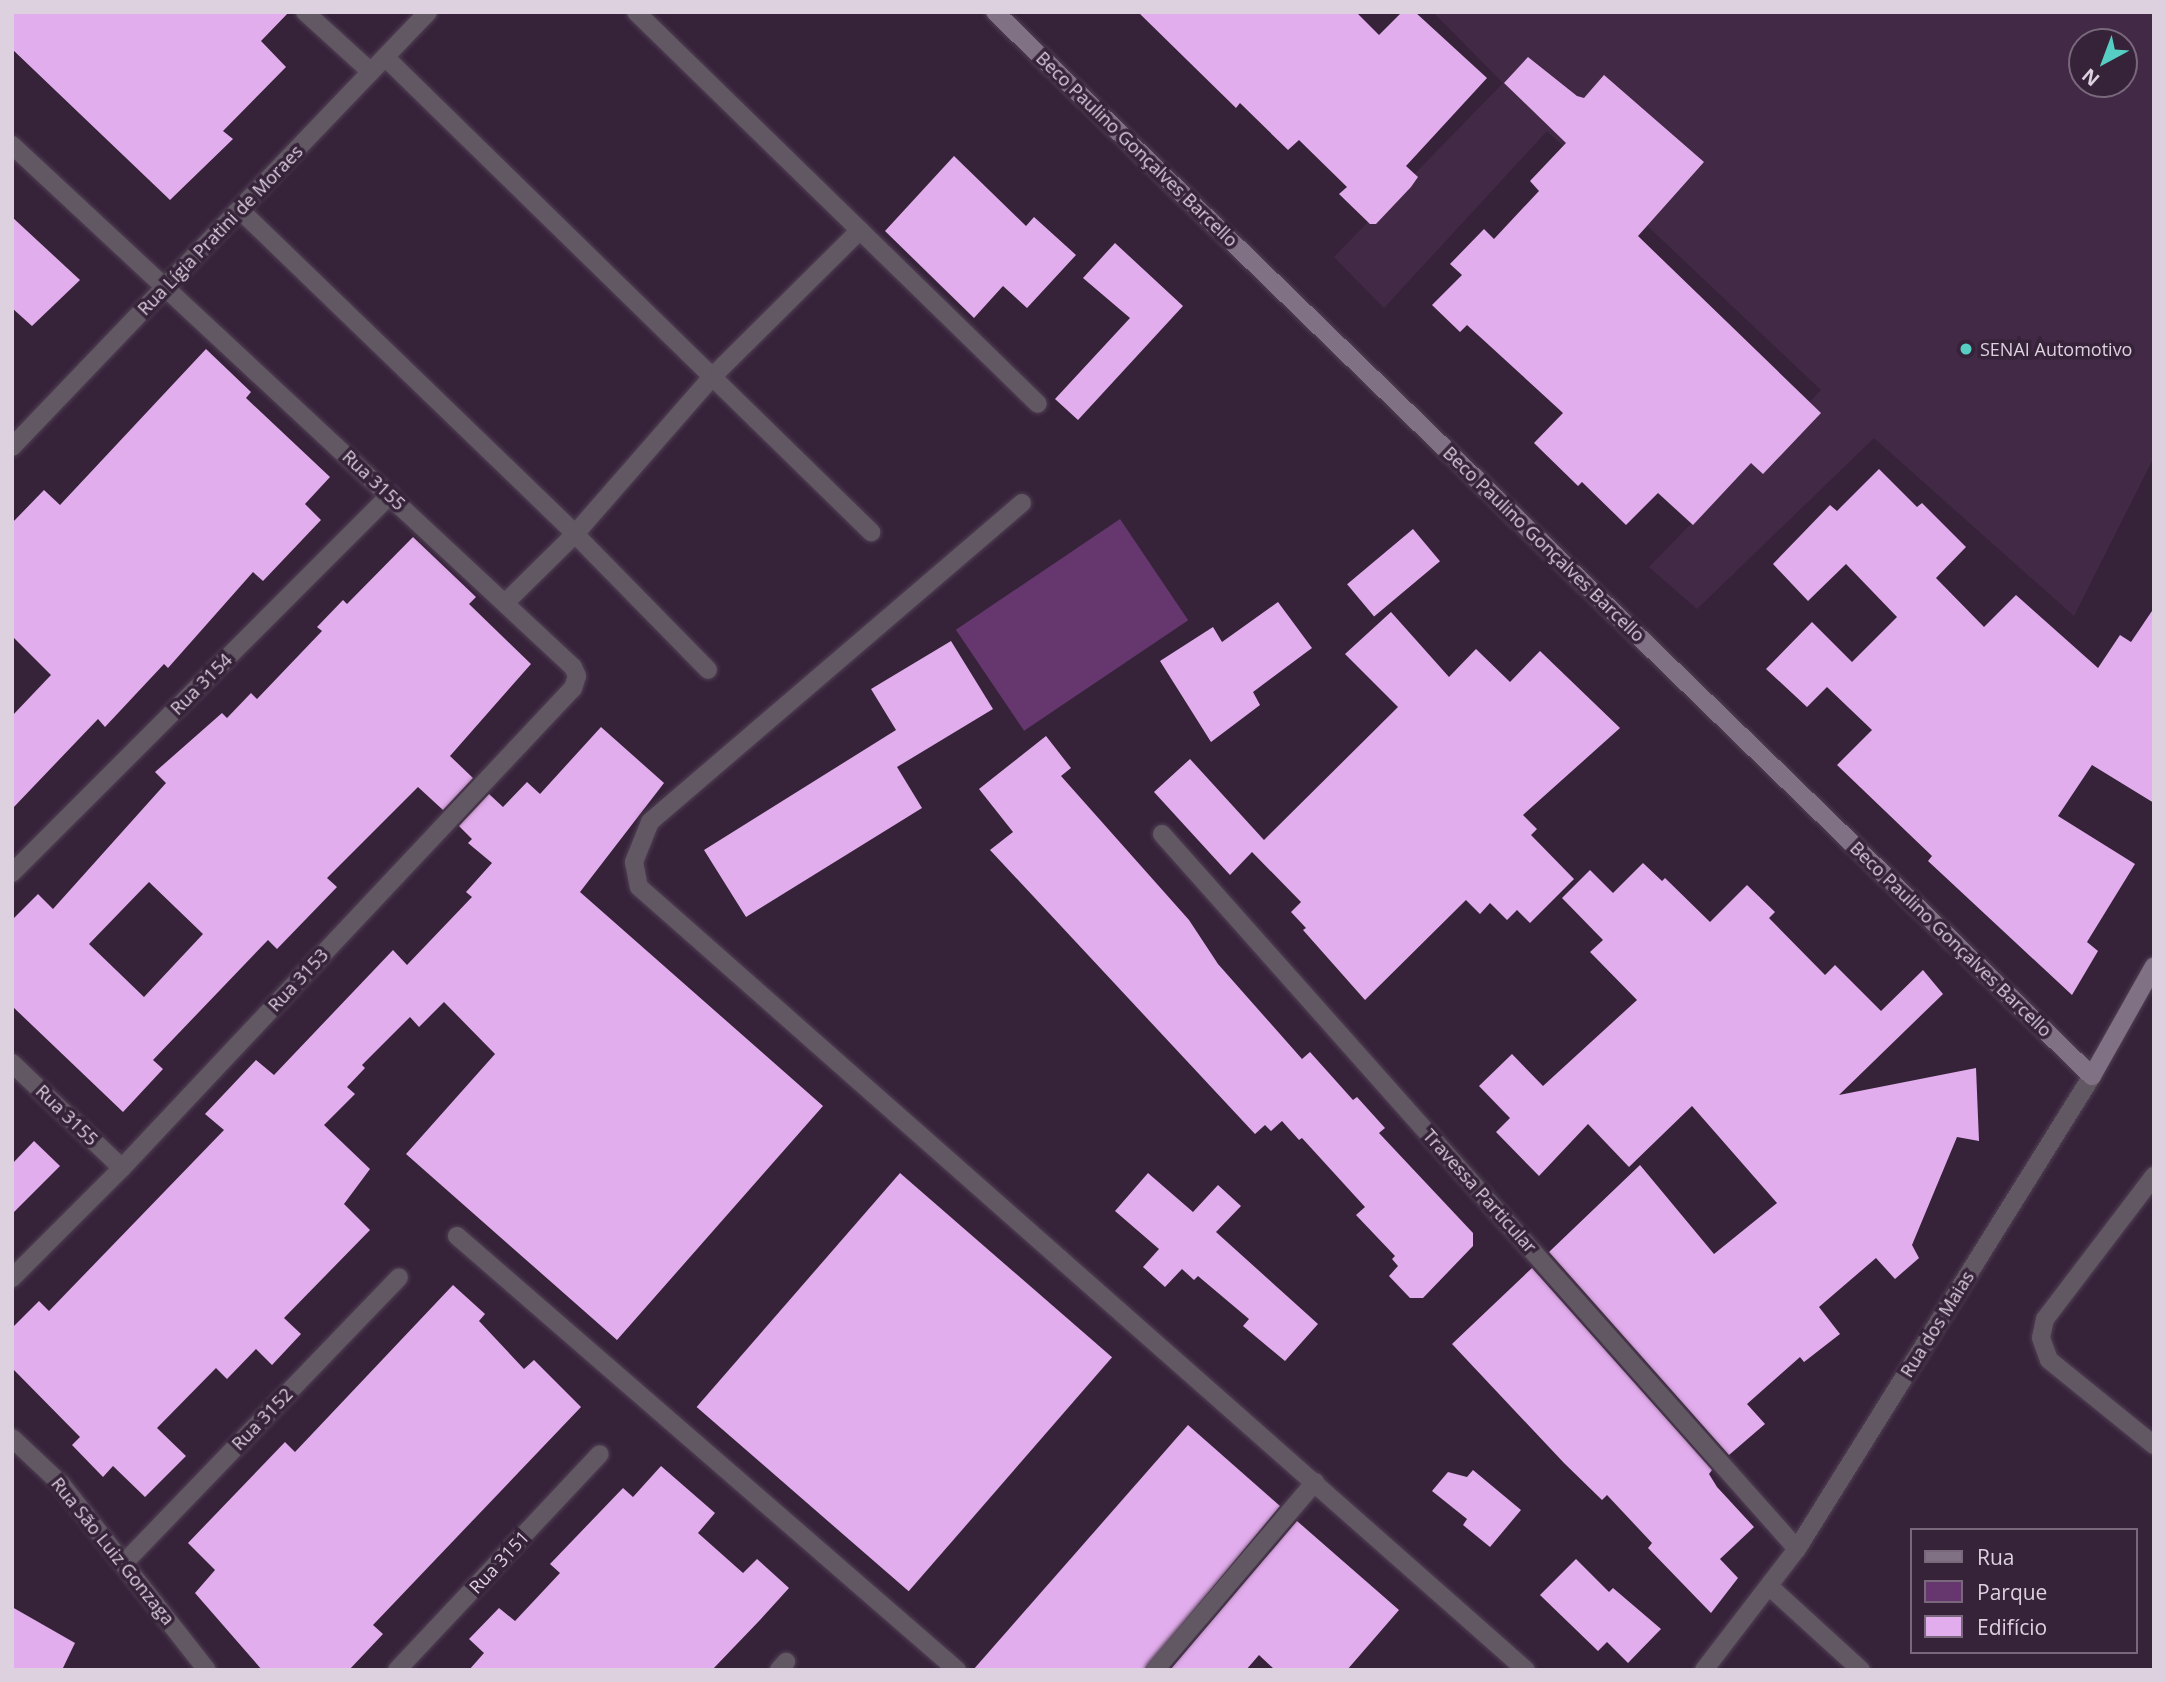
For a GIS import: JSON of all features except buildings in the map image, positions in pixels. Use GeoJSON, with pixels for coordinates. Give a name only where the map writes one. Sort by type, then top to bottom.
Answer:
{"type":"FeatureCollection","features":[{"type":"Feature","properties":{"kind":"main road","name":"Beco Paulino Gonçalves Barcello"},"geometry":{"type":"LineString","coordinates":[[995,12],[2092,1076]]}},
{"type":"Feature","properties":{"kind":"main road","name":"Rua dos Maias"},"geometry":{"type":"LineString","coordinates":[[2092,1076],[2154,966]]}},
{"type":"Feature","properties":{"kind":"street"},"geometry":{"type":"LineString","coordinates":[[305,12],[371,72]]}},
{"type":"Feature","properties":{"kind":"street","name":"Rua Lígia Pratini de Moraes"},"geometry":{"type":"LineString","coordinates":[[12,447],[428,12]]}},
{"type":"Feature","properties":{"kind":"street"},"geometry":{"type":"LineString","coordinates":[[636,12],[1038,404]]}},
{"type":"Feature","properties":{"kind":"street"},"geometry":{"type":"LineString","coordinates":[[385,57],[871,532]]}},
{"type":"Feature","properties":{"kind":"street","name":"Rua 3155"},"geometry":{"type":"LineString","coordinates":[[12,145],[390,495],[578,676]]}},
{"type":"Feature","properties":{"kind":"street"},"geometry":{"type":"LineString","coordinates":[[240,209],[575,534],[708,670]]}},
{"type":"Feature","properties":{"kind":"street"},"geometry":{"type":"LineString","coordinates":[[505,603],[575,534],[713,376],[860,230]]}},
{"type":"Feature","properties":{"kind":"street","name":"Rua 3154"},"geometry":{"type":"LineString","coordinates":[[12,873],[390,495]]}},
{"type":"Feature","properties":{"kind":"street"},"geometry":{"type":"LineString","coordinates":[[1022,503],[650,822],[634,862],[639,887],[1526,1670]]}},
{"type":"Feature","properties":{"kind":"street","name":"Rua 3153"},"geometry":{"type":"LineString","coordinates":[[12,1278],[122,1168],[573,688],[578,676]]}},
{"type":"Feature","properties":{"kind":"street","name":"Travessa Particular"},"geometry":{"type":"LineString","coordinates":[[1162,834],[1797,1549]]}},
{"type":"Feature","properties":{"kind":"street","name":"Rua 3155"},"geometry":{"type":"LineString","coordinates":[[12,1063],[122,1168]]}},
{"type":"Feature","properties":{"kind":"street","name":"Rua dos Maias"},"geometry":{"type":"LineString","coordinates":[[1704,1670],[1797,1549],[2092,1076]]}},
{"type":"Feature","properties":{"kind":"street"},"geometry":{"type":"LineString","coordinates":[[2154,1176],[2045,1319],[2041,1338],[2049,1360],[2154,1446]]}},
{"type":"Feature","properties":{"kind":"street"},"geometry":{"type":"LineString","coordinates":[[457,1236],[957,1670]]}},
{"type":"Feature","properties":{"kind":"street","name":"Rua 3152"},"geometry":{"type":"LineString","coordinates":[[125,1562],[400,1277]]}},
{"type":"Feature","properties":{"kind":"street","name":"Rua São Luiz Gonzaga"},"geometry":{"type":"LineString","coordinates":[[12,1438],[61,1484],[125,1562],[207,1670]]}},
{"type":"Feature","properties":{"kind":"street","name":"Rua 3151"},"geometry":{"type":"LineString","coordinates":[[397,1670],[600,1454]]}},
{"type":"Feature","properties":{"kind":"street"},"geometry":{"type":"LineString","coordinates":[[1155,1670],[1315,1482]]}},
{"type":"Feature","properties":{"kind":"street"},"geometry":{"type":"LineString","coordinates":[[1770,1587],[1861,1670]]}},
{"type":"Feature","properties":{"kind":"shaded area","name":"SENAI Automotivo"},"geometry":{"type":"Polygon","coordinates":[[[1433,12],[2154,12],[2154,457],[2074,616],[1874,438],[1697,609],[1649,567],[1821,390],[1547,131],[1384,308],[1334,257],[1503,83],[1433,12]]]}},
{"type":"Feature","properties":{"kind":"green space"},"geometry":{"type":"Polygon","coordinates":[[[1120,519],[1188,620],[1024,731],[956,630],[1120,519]]]}},
{"type":"Feature","properties":{"kind":"place","name":"SENAI Automotivo"},"geometry":{"type":"Point","coordinates":[1966,349]}}]}
